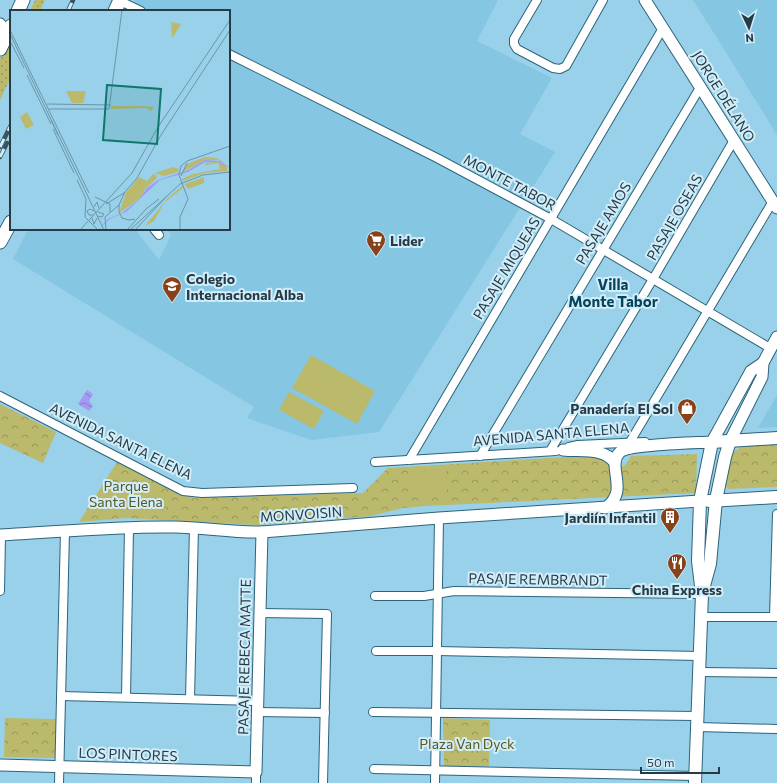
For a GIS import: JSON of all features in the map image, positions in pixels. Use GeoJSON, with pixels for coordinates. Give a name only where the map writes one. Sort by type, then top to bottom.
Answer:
{"type":"FeatureCollection","features":[{"type":"Feature","properties":{"kind":"main road"},"geometry":{"type":"LineString","coordinates":[[18,10],[23,0]]}},
{"type":"Feature","properties":{"kind":"main road"},"geometry":{"type":"LineString","coordinates":[[115,10],[120,0]]}},
{"type":"Feature","properties":{"kind":"main road"},"geometry":{"type":"LineString","coordinates":[[0,49],[8,32]]}},
{"type":"Feature","properties":{"kind":"main road"},"geometry":{"type":"LineString","coordinates":[[0,242],[10,224]]}},
{"type":"Feature","properties":{"kind":"main road","name":"AVENIDA SANTA ELENA"},"geometry":{"type":"LineString","coordinates":[[712,442],[777,438]]}},
{"type":"Feature","properties":{"kind":"main road"},"geometry":{"type":"LineString","coordinates":[[696,779],[700,617],[702,594],[710,564],[716,500],[725,456],[730,441]]}},
{"type":"Feature","properties":{"kind":"main road"},"geometry":{"type":"LineString","coordinates":[[702,594],[698,561],[700,501],[712,442]]}},
{"type":"Feature","properties":{"kind":"main road"},"geometry":{"type":"LineString","coordinates":[[700,501],[777,497]]}},
{"type":"Feature","properties":{"kind":"street"},"geometry":{"type":"LineString","coordinates":[[120,0],[139,10]]}},
{"type":"Feature","properties":{"kind":"street"},"geometry":{"type":"LineString","coordinates":[[537,0],[514,39],[514,44],[517,49],[553,68],[560,69],[566,66],[603,0]]}},
{"type":"Feature","properties":{"kind":"street","name":"JORGE DÉLANO"},"geometry":{"type":"LineString","coordinates":[[645,0],[775,204]]}},
{"type":"Feature","properties":{"kind":"street","name":"PASAJE MIQUEAS"},"geometry":{"type":"LineString","coordinates":[[408,460],[663,28]]}},
{"type":"Feature","properties":{"kind":"street","name":"MONTE TABOR"},"geometry":{"type":"LineString","coordinates":[[230,54],[437,158],[550,219],[770,348]]}},
{"type":"Feature","properties":{"kind":"street","name":"PASAJE AMOS"},"geometry":{"type":"LineString","coordinates":[[480,456],[701,86]]}},
{"type":"Feature","properties":{"kind":"street","name":"PASAJE OSEAS"},"geometry":{"type":"LineString","coordinates":[[550,451],[734,140]]}},
{"type":"Feature","properties":{"kind":"street"},"geometry":{"type":"LineString","coordinates":[[630,442],[708,311],[775,204]]}},
{"type":"Feature","properties":{"kind":"street"},"geometry":{"type":"LineString","coordinates":[[730,441],[762,376],[763,363],[777,337]]}},
{"type":"Feature","properties":{"kind":"street"},"geometry":{"type":"LineString","coordinates":[[712,442],[751,371],[763,363]]}},
{"type":"Feature","properties":{"kind":"street","name":"AVENIDA SANTA ELENA"},"geometry":{"type":"LineString","coordinates":[[0,396],[183,491],[202,493],[353,488]]}},
{"type":"Feature","properties":{"kind":"street","name":"AVENIDA SANTA ELENA"},"geometry":{"type":"LineString","coordinates":[[375,462],[563,450],[578,445],[630,442],[648,442],[655,445],[712,442]]}},
{"type":"Feature","properties":{"kind":"street"},"geometry":{"type":"LineString","coordinates":[[604,508],[614,500],[618,488],[615,463],[618,455],[624,450],[655,445]]}},
{"type":"Feature","properties":{"kind":"street"},"geometry":{"type":"LineString","coordinates":[[563,450],[603,453],[610,456],[615,463]]}},
{"type":"Feature","properties":{"kind":"street"},"geometry":{"type":"LineString","coordinates":[[618,488],[626,498],[637,505]]}},
{"type":"Feature","properties":{"kind":"street"},"geometry":{"type":"LineString","coordinates":[[604,508],[700,501]]}},
{"type":"Feature","properties":{"kind":"street","name":"MONVOISIN"},"geometry":{"type":"LineString","coordinates":[[1,535],[159,527],[262,532],[438,518],[604,508]]}},
{"type":"Feature","properties":{"kind":"street"},"geometry":{"type":"LineString","coordinates":[[700,617],[776,617],[777,514]]}},
{"type":"Feature","properties":{"kind":"street"},"geometry":{"type":"LineString","coordinates":[[435,783],[438,518]]}},
{"type":"Feature","properties":{"kind":"street"},"geometry":{"type":"LineString","coordinates":[[126,698],[130,528]]}},
{"type":"Feature","properties":{"kind":"street"},"geometry":{"type":"LineString","coordinates":[[190,699],[194,528]]}},
{"type":"Feature","properties":{"kind":"street"},"geometry":{"type":"LineString","coordinates":[[59,783],[65,531]]}},
{"type":"Feature","properties":{"kind":"street","name":"PASAJE REBECA MATTE"},"geometry":{"type":"LineString","coordinates":[[256,778],[262,532]]}},
{"type":"Feature","properties":{"kind":"street"},"geometry":{"type":"LineString","coordinates":[[0,591],[1,535]]}},
{"type":"Feature","properties":{"kind":"street","name":"PASAJE REMBRANDT"},"geometry":{"type":"LineString","coordinates":[[375,596],[424,596],[454,591],[702,594]]}},
{"type":"Feature","properties":{"kind":"street"},"geometry":{"type":"LineString","coordinates":[[260,613],[327,614],[323,783]]}},
{"type":"Feature","properties":{"kind":"street"},"geometry":{"type":"LineString","coordinates":[[376,651],[699,656]]}},
{"type":"Feature","properties":{"kind":"street"},"geometry":{"type":"LineString","coordinates":[[699,672],[777,674]]}},
{"type":"Feature","properties":{"kind":"street"},"geometry":{"type":"LineString","coordinates":[[61,696],[190,699],[325,713]]}},
{"type":"Feature","properties":{"kind":"street"},"geometry":{"type":"LineString","coordinates":[[373,712],[697,722],[777,729]]}},
{"type":"Feature","properties":{"kind":"street","name":"LOS PINTORES"},"geometry":{"type":"LineString","coordinates":[[0,765],[256,778]]}},
{"type":"Feature","properties":{"kind":"street"},"geometry":{"type":"LineString","coordinates":[[374,770],[435,770],[696,779]]}},
{"type":"Feature","properties":{"kind":"shaded area"},"geometry":{"type":"Polygon","coordinates":[[[135,0],[498,0],[477,41],[552,78],[520,134],[555,152],[379,432],[311,440],[247,418],[254,407],[13,259],[28,230],[136,230],[159,260],[171,235],[168,230],[230,230],[230,10],[130,10],[135,0]]]}},
{"type":"Feature","properties":{"kind":"shaded area"},"geometry":{"type":"Polygon","coordinates":[[[693,0],[777,0],[777,135],[722,46],[693,0]]]}},
{"type":"Feature","properties":{"kind":"shaded area"},"geometry":{"type":"Polygon","coordinates":[[[777,395],[777,427],[758,428],[777,395]]]}},
{"type":"Feature","properties":{"kind":"green space"},"geometry":{"type":"Polygon","coordinates":[[[35,0],[45,0],[40,10],[30,10],[35,0]]]}},
{"type":"Feature","properties":{"kind":"green space"},"geometry":{"type":"Polygon","coordinates":[[[7,45],[10,50],[10,79],[0,100],[0,59],[7,45]]]}},
{"type":"Feature","properties":{"kind":"green space"},"geometry":{"type":"Polygon","coordinates":[[[311,355],[375,391],[357,424],[292,388],[311,355]]]}},
{"type":"Feature","properties":{"kind":"green space"},"geometry":{"type":"Polygon","coordinates":[[[289,392],[324,411],[314,429],[279,410],[289,392]]]}},
{"type":"Feature","properties":{"kind":"green space"},"geometry":{"type":"Polygon","coordinates":[[[0,404],[56,432],[43,463],[0,443],[0,404]]]}},
{"type":"Feature","properties":{"kind":"green space"},"geometry":{"type":"Polygon","coordinates":[[[777,444],[777,487],[728,489],[725,484],[732,453],[744,445],[777,444]]]}},
{"type":"Feature","properties":{"kind":"green space","name":"Parque Santa Elena"},"geometry":{"type":"Polygon","coordinates":[[[697,454],[696,493],[425,506],[403,508],[371,516],[256,525],[126,518],[79,522],[117,462],[194,498],[363,493],[388,468],[597,455],[606,456],[624,467],[631,456],[697,454]]]}},
{"type":"Feature","properties":{"kind":"green space"},"geometry":{"type":"Polygon","coordinates":[[[446,470],[447,492],[410,494],[408,472],[446,470]]]}},
{"type":"Feature","properties":{"kind":"green space"},"geometry":{"type":"Polygon","coordinates":[[[5,718],[56,719],[55,758],[4,757],[5,718]]]}},
{"type":"Feature","properties":{"kind":"green space","name":"Plaza Van Dyck"},"geometry":{"type":"Polygon","coordinates":[[[443,718],[490,720],[489,766],[444,767],[443,718]]]}},
{"type":"Feature","properties":{"kind":"water"},"geometry":{"type":"Polygon","coordinates":[[[87,390],[93,394],[89,401],[93,406],[89,411],[78,404],[87,390]]]}},
{"type":"Feature","properties":{"kind":"railway"},"geometry":{"type":"LineString","coordinates":[[68,10],[73,0]]}},
{"type":"Feature","properties":{"kind":"railway"},"geometry":{"type":"LineString","coordinates":[[0,147],[10,127]]}},
{"type":"Feature","properties":{"kind":"railway"},"geometry":{"type":"LineString","coordinates":[[0,157],[7,143]]}},
{"type":"Feature","properties":{"kind":"place","name":"Lider"},"geometry":{"type":"Point","coordinates":[376,257]}},
{"type":"Feature","properties":{"kind":"place","name":"Colegio Internacional Alba"},"geometry":{"type":"Point","coordinates":[172,303]}},
{"type":"Feature","properties":{"kind":"place","name":"Panadería El Sol"},"geometry":{"type":"Point","coordinates":[687,425]}},
{"type":"Feature","properties":{"kind":"place","name":"Jardiín Infantil"},"geometry":{"type":"Point","coordinates":[670,534]}},
{"type":"Feature","properties":{"kind":"place","name":"China Express"},"geometry":{"type":"Point","coordinates":[677,580]}},
{"type":"Feature","properties":{"kind":"district","name":"Villa Monte Tabor"},"geometry":{"type":"Point","coordinates":[613,292]}}]}
